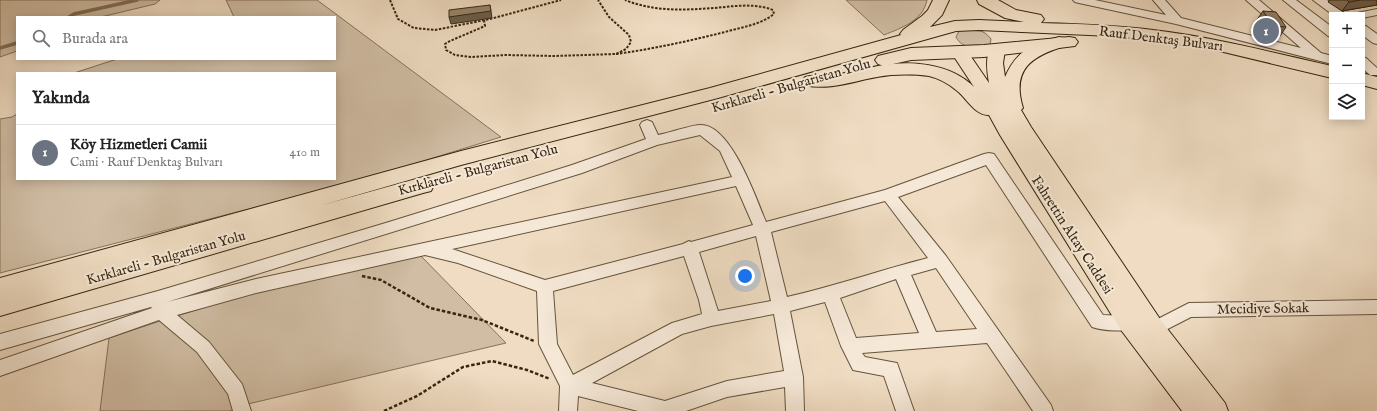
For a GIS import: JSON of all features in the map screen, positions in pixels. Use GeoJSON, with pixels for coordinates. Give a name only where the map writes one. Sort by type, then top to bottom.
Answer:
{"type":"FeatureCollection","features":[{"type":"Feature","properties":{"kind":"highway"},"geometry":{"type":"LineString","coordinates":[[894,44],[925,24],[938,10],[941,0]]}},
{"type":"Feature","properties":{"kind":"highway"},"geometry":{"type":"LineString","coordinates":[[950,0],[949,28],[959,52]]}},
{"type":"Feature","properties":{"kind":"highway"},"geometry":{"type":"LineString","coordinates":[[970,0],[995,35],[997,50]]}},
{"type":"Feature","properties":{"kind":"highway"},"geometry":{"type":"LineString","coordinates":[[985,0],[1003,10],[1021,17],[1046,21],[1142,30],[1198,42]]}},
{"type":"Feature","properties":{"kind":"highway","name":"Rauf Denktaş Bulvarı"},"geometry":{"type":"LineString","coordinates":[[949,28],[962,25],[988,25],[1111,31],[1198,42],[1329,71]]}},
{"type":"Feature","properties":{"kind":"highway","name":"Kırklareli - Bulgaristan Yolu"},"geometry":{"type":"LineString","coordinates":[[0,288],[461,158],[711,94],[949,28]]}},
{"type":"Feature","properties":{"kind":"highway","name":"Rauf Denktaş Bulvarı"},"geometry":{"type":"LineString","coordinates":[[997,50],[1059,42],[1100,42],[1159,47],[1245,63],[1329,82]]}},
{"type":"Feature","properties":{"kind":"highway","name":"Kırklareli - Bulgaristan Yolu"},"geometry":{"type":"LineString","coordinates":[[0,306],[459,175],[650,133],[723,106],[881,61],[911,54],[997,50]]}},
{"type":"Feature","properties":{"kind":"highway"},"geometry":{"type":"LineString","coordinates":[[1365,91],[1377,94]]}},
{"type":"Feature","properties":{"kind":"main road"},"geometry":{"type":"LineString","coordinates":[[1014,130],[1010,96],[1011,83],[1020,64],[1026,57],[1041,47],[1059,42]]}},
{"type":"Feature","properties":{"kind":"main road","name":"Fahrettin Altay Caddesi"},"geometry":{"type":"LineString","coordinates":[[997,50],[995,63],[997,82],[1014,130]]}},
{"type":"Feature","properties":{"kind":"main road","name":"Fahrettin Altay Caddesi"},"geometry":{"type":"LineString","coordinates":[[959,52],[1014,130],[1139,327],[1197,411]]}},
{"type":"Feature","properties":{"kind":"main road"},"geometry":{"type":"LineString","coordinates":[[811,81],[843,79],[896,68],[930,71],[944,75],[963,86],[1014,130]]}},
{"type":"Feature","properties":{"kind":"main road","name":"Fahrettin Altay Caddesi"},"geometry":{"type":"LineString","coordinates":[[1139,327],[1216,411]]}},
{"type":"Feature","properties":{"kind":"street","name":"Rauf Denktaş Bulvarı"},"geometry":{"type":"LineString","coordinates":[[1079,0],[1119,5],[1329,59]]}},
{"type":"Feature","properties":{"kind":"street"},"geometry":{"type":"LineString","coordinates":[[1159,0],[1177,21]]}},
{"type":"Feature","properties":{"kind":"street"},"geometry":{"type":"LineString","coordinates":[[1252,0],[1317,56]]}},
{"type":"Feature","properties":{"kind":"street"},"geometry":{"type":"LineString","coordinates":[[1319,0],[1337,12]]}},
{"type":"Feature","properties":{"kind":"street"},"geometry":{"type":"LineString","coordinates":[[1294,1],[1329,30]]}},
{"type":"Feature","properties":{"kind":"street"},"geometry":{"type":"LineString","coordinates":[[1365,14],[1377,12]]}},
{"type":"Feature","properties":{"kind":"street"},"geometry":{"type":"LineString","coordinates":[[1320,22],[1329,20]]}},
{"type":"Feature","properties":{"kind":"street"},"geometry":{"type":"LineString","coordinates":[[1367,32],[1377,40]]}},
{"type":"Feature","properties":{"kind":"street"},"geometry":{"type":"LineString","coordinates":[[1365,66],[1370,75]]}},
{"type":"Feature","properties":{"kind":"street"},"geometry":{"type":"LineString","coordinates":[[0,368],[159,305],[577,169],[650,133],[701,130],[709,134],[725,148],[741,180],[762,229],[781,306],[794,377],[795,411]]}},
{"type":"Feature","properties":{"kind":"street"},"geometry":{"type":"LineString","coordinates":[[422,249],[459,257],[545,287],[888,195],[989,158],[1098,322],[1139,327]]}},
{"type":"Feature","properties":{"kind":"street"},"geometry":{"type":"LineString","coordinates":[[0,342],[159,305],[256,286],[741,180]]}},
{"type":"Feature","properties":{"kind":"street"},"geometry":{"type":"LineString","coordinates":[[888,195],[940,261],[1044,411]]}},
{"type":"Feature","properties":{"kind":"street"},"geometry":{"type":"LineString","coordinates":[[689,248],[707,300],[711,319]]}},
{"type":"Feature","properties":{"kind":"street"},"geometry":{"type":"LineString","coordinates":[[569,386],[678,328],[711,319],[781,306],[830,294],[901,271],[940,261]]}},
{"type":"Feature","properties":{"kind":"street"},"geometry":{"type":"LineString","coordinates":[[901,271],[931,340]]}},
{"type":"Feature","properties":{"kind":"street"},"geometry":{"type":"LineString","coordinates":[[545,287],[549,347],[569,386],[568,411]]}},
{"type":"Feature","properties":{"kind":"street"},"geometry":{"type":"LineString","coordinates":[[830,294],[850,346],[859,364],[891,369],[905,411]]}},
{"type":"Feature","properties":{"kind":"street"},"geometry":{"type":"LineString","coordinates":[[159,305],[202,347],[236,390],[242,411]]}},
{"type":"Feature","properties":{"kind":"street","name":"Mecidiye Sokak"},"geometry":{"type":"LineString","coordinates":[[1139,327],[1189,310],[1377,306]]}},
{"type":"Feature","properties":{"kind":"street"},"geometry":{"type":"LineString","coordinates":[[850,346],[991,335]]}},
{"type":"Feature","properties":{"kind":"street"},"geometry":{"type":"LineString","coordinates":[[569,386],[663,410],[728,388],[794,377]]}},
{"type":"Feature","properties":{"kind":"path"},"geometry":{"type":"LineString","coordinates":[[390,0],[398,19],[414,28],[435,30],[484,20],[561,0]]}},
{"type":"Feature","properties":{"kind":"path"},"geometry":{"type":"LineString","coordinates":[[598,0],[609,17],[629,35],[631,42],[626,49],[616,54]]}},
{"type":"Feature","properties":{"kind":"path"},"geometry":{"type":"LineString","coordinates":[[484,20],[485,26],[476,32],[455,37],[445,44],[446,50],[455,54],[472,57],[506,55],[553,56],[616,54],[654,49],[694,41],[769,18],[774,14],[773,10],[759,6],[717,7],[664,11],[635,5],[625,0]]}},
{"type":"Feature","properties":{"kind":"path"},"geometry":{"type":"LineString","coordinates":[[360,275],[381,280],[430,308],[482,320],[549,347]]}},
{"type":"Feature","properties":{"kind":"path"},"geometry":{"type":"LineString","coordinates":[[384,411],[416,396],[463,366],[492,361],[527,370],[569,386]]}},
{"type":"Feature","properties":{"kind":"shaded area"},"geometry":{"type":"Polygon","coordinates":[[[0,0],[160,0],[155,4],[105,16],[16,16],[16,51],[0,57],[0,0]]]}},
{"type":"Feature","properties":{"kind":"shaded area"},"geometry":{"type":"Polygon","coordinates":[[[226,0],[317,0],[501,137],[365,179],[0,273],[0,119],[12,117],[16,115],[16,180],[336,180],[336,72],[77,72],[114,60],[336,60],[336,16],[234,16],[226,0]]]}},
{"type":"Feature","properties":{"kind":"shaded area"},"geometry":{"type":"Polygon","coordinates":[[[846,0],[927,0],[921,13],[910,23],[884,35],[846,0]]]}},
{"type":"Feature","properties":{"kind":"shaded area"},"geometry":{"type":"Polygon","coordinates":[[[963,29],[982,31],[991,39],[990,45],[971,47],[963,44],[956,37],[959,31],[963,29]]]}},
{"type":"Feature","properties":{"kind":"shaded area"},"geometry":{"type":"Polygon","coordinates":[[[419,254],[506,343],[248,404],[177,316],[279,284],[419,254]]]}},
{"type":"Feature","properties":{"kind":"shaded area"},"geometry":{"type":"Polygon","coordinates":[[[163,320],[197,348],[231,394],[236,409],[229,411],[100,411],[109,338],[163,320]]]}},
{"type":"Feature","properties":{"kind":"building"},"geometry":{"type":"Polygon","coordinates":[[[1347,0],[1360,0],[1349,2],[1347,0]]]}},
{"type":"Feature","properties":{"kind":"building"},"geometry":{"type":"Polygon","coordinates":[[[490,5],[491,11],[449,17],[449,10],[490,5]]]}},
{"type":"Feature","properties":{"kind":"building"},"geometry":{"type":"Polygon","coordinates":[[[1263,11],[1276,12],[1286,27],[1273,26],[1263,11]]]}},
{"type":"Feature","properties":{"kind":"waterway"},"geometry":{"type":"LineString","coordinates":[[71,16],[137,0]]}},
{"type":"Feature","properties":{"kind":"waterway"},"geometry":{"type":"LineString","coordinates":[[0,48],[16,43]]}},
{"type":"Feature","properties":{"kind":"place","name":"Köy Hizmetleri Camii"},"geometry":{"type":"Point","coordinates":[1266,31]}}]}
